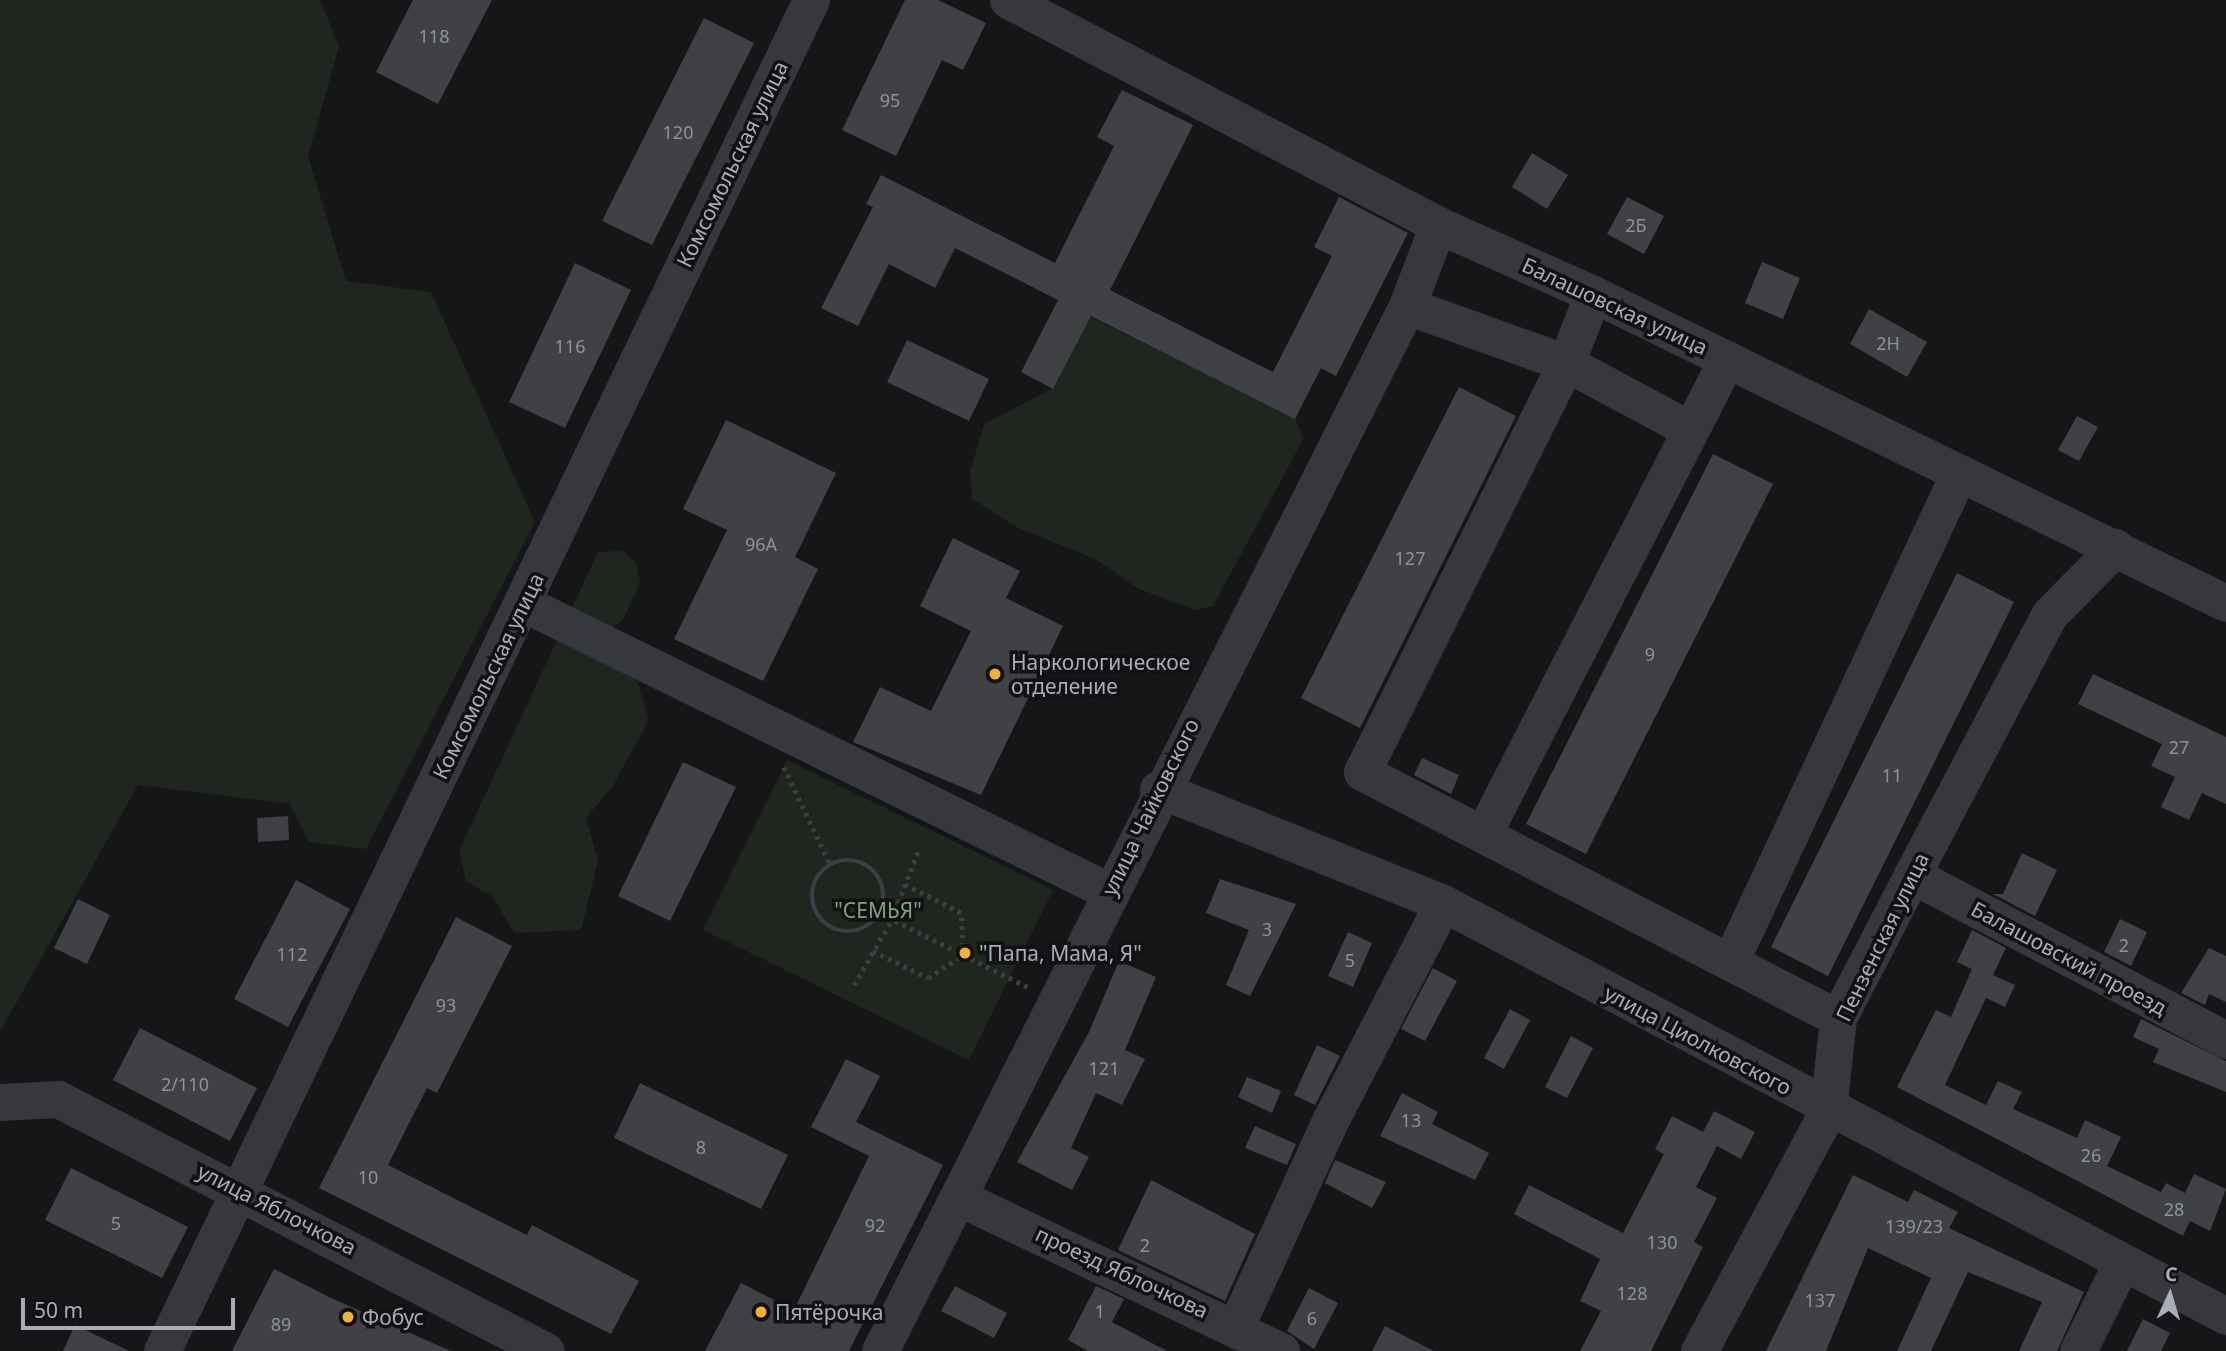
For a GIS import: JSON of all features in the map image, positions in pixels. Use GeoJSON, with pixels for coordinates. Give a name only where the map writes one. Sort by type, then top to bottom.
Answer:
{"type":"FeatureCollection","features":[{"type":"Feature","properties":{"kind":"street","name":"Комсомольская улица"},"geometry":{"type":"LineString","coordinates":[[162,1351],[243,1190],[811,0]]}},
{"type":"Feature","properties":{"kind":"street","name":"Балашовская улица"},"geometry":{"type":"LineString","coordinates":[[1008,0],[1438,225],[1593,294],[2226,603]]}},
{"type":"Feature","properties":{"kind":"street","name":"улица Чайковского"},"geometry":{"type":"LineString","coordinates":[[880,1351],[960,1198],[1158,789],[1406,306],[1438,225]]}},
{"type":"Feature","properties":{"kind":"street"},"geometry":{"type":"LineString","coordinates":[[1593,294],[1566,363],[1362,772],[1838,1018]]}},
{"type":"Feature","properties":{"kind":"street"},"geometry":{"type":"LineString","coordinates":[[1406,306],[1566,363],[1687,428]]}},
{"type":"Feature","properties":{"kind":"street"},"geometry":{"type":"LineString","coordinates":[[1483,835],[1687,428],[1727,359]]}},
{"type":"Feature","properties":{"kind":"street"},"geometry":{"type":"LineString","coordinates":[[1730,962],[1959,473]]}},
{"type":"Feature","properties":{"kind":"street","name":"Пензенская улица"},"geometry":{"type":"LineString","coordinates":[[1699,1351],[1828,1110],[1838,1018],[1912,875],[2049,615],[2116,547]]}},
{"type":"Feature","properties":{"kind":"street"},"geometry":{"type":"LineString","coordinates":[[523,603],[764,725],[1108,891]]}},
{"type":"Feature","properties":{"kind":"street","name":"улица Циолковского"},"geometry":{"type":"LineString","coordinates":[[1158,789],[1443,904],[1828,1110],[2226,1316]]}},
{"type":"Feature","properties":{"kind":"street","name":"Балашовский проезд"},"geometry":{"type":"LineString","coordinates":[[1912,875],[2226,1040]]}},
{"type":"Feature","properties":{"kind":"street"},"geometry":{"type":"LineString","coordinates":[[1237,1324],[1331,1119],[1443,904]]}},
{"type":"Feature","properties":{"kind":"street","name":"улица Яблочкова"},"geometry":{"type":"LineString","coordinates":[[0,1102],[58,1099],[243,1190],[546,1351]]}},
{"type":"Feature","properties":{"kind":"street","name":"проезд Яблочкова"},"geometry":{"type":"LineString","coordinates":[[960,1198],[1237,1324],[1281,1351]]}},
{"type":"Feature","properties":{"kind":"street"},"geometry":{"type":"LineString","coordinates":[[2078,1351],[2122,1262]]}},
{"type":"Feature","properties":{"kind":"path"},"geometry":{"type":"LineString","coordinates":[[764,725],[831,864]]}},
{"type":"Feature","properties":{"kind":"path"},"geometry":{"type":"LineString","coordinates":[[854,985],[892,919],[918,851]]}},
{"type":"Feature","properties":{"kind":"path"},"geometry":{"type":"LineString","coordinates":[[859,861],[877,874],[884,896],[880,913],[856,931],[822,922],[812,888],[831,864],[859,861]]}},
{"type":"Feature","properties":{"kind":"path"},"geometry":{"type":"LineString","coordinates":[[905,885],[961,913],[963,954]]}},
{"type":"Feature","properties":{"kind":"path"},"geometry":{"type":"LineString","coordinates":[[880,913],[1055,1001]]}},
{"type":"Feature","properties":{"kind":"path"},"geometry":{"type":"LineString","coordinates":[[873,951],[928,978],[963,954]]}},
{"type":"Feature","properties":{"kind":"green space"},"geometry":{"type":"Polygon","coordinates":[[[0,0],[320,0],[339,46],[308,156],[346,281],[431,292],[535,522],[366,849],[309,842],[290,804],[138,785],[0,1032],[0,0]]]}},
{"type":"Feature","properties":{"kind":"green space"},"geometry":{"type":"Polygon","coordinates":[[[1073,308],[1295,419],[1304,438],[1213,606],[1194,610],[1137,588],[1097,560],[1019,528],[972,499],[970,472],[984,424],[1053,388],[1076,345],[1044,328],[1073,308]]]}},
{"type":"Feature","properties":{"kind":"green space"},"geometry":{"type":"Polygon","coordinates":[[[623,551],[636,562],[640,583],[623,620],[604,633],[632,663],[649,720],[613,786],[586,818],[598,861],[581,930],[514,933],[493,897],[466,881],[459,851],[598,552],[623,551]]]}},
{"type":"Feature","properties":{"kind":"green space","name":"\"СЕМЬЯ\""},"geometry":{"type":"Polygon","coordinates":[[[787,760],[1053,890],[969,1060],[703,930],[787,760]]]}},
{"type":"Feature","properties":{"kind":"building"},"geometry":{"type":"Polygon","coordinates":[[[413,0],[492,0],[438,104],[376,72],[413,0]]]}},
{"type":"Feature","properties":{"kind":"building"},"geometry":{"type":"Polygon","coordinates":[[[905,0],[938,0],[986,23],[963,70],[942,60],[896,156],[842,130],[905,0]]]}},
{"type":"Feature","properties":{"kind":"building"},"geometry":{"type":"Polygon","coordinates":[[[704,18],[754,43],[652,245],[602,221],[704,18]]]}},
{"type":"Feature","properties":{"kind":"building"},"geometry":{"type":"Polygon","coordinates":[[[1122,90],[1193,125],[1110,290],[1273,372],[1332,256],[1314,247],[1339,197],[1408,233],[1336,376],[1321,368],[1295,419],[1091,316],[1053,389],[1021,372],[1058,300],[955,248],[935,288],[889,264],[858,326],[821,308],[873,207],[866,204],[881,175],[1055,263],[1114,146],[1097,137],[1122,90]]]}},
{"type":"Feature","properties":{"kind":"building"},"geometry":{"type":"Polygon","coordinates":[[[1532,153],[1568,175],[1547,209],[1512,187],[1532,153]]]}},
{"type":"Feature","properties":{"kind":"building"},"geometry":{"type":"Polygon","coordinates":[[[1627,197],[1664,216],[1644,254],[1607,234],[1627,197]]]}},
{"type":"Feature","properties":{"kind":"building"},"geometry":{"type":"Polygon","coordinates":[[[1762,262],[1800,278],[1783,319],[1745,303],[1762,262]]]}},
{"type":"Feature","properties":{"kind":"building"},"geometry":{"type":"Polygon","coordinates":[[[575,263],[631,290],[565,428],[509,402],[575,263]]]}},
{"type":"Feature","properties":{"kind":"building"},"geometry":{"type":"Polygon","coordinates":[[[1869,309],[1927,342],[1907,377],[1850,344],[1869,309]]]}},
{"type":"Feature","properties":{"kind":"building"},"geometry":{"type":"Polygon","coordinates":[[[907,340],[989,379],[969,421],[887,382],[907,340]]]}},
{"type":"Feature","properties":{"kind":"building"},"geometry":{"type":"Polygon","coordinates":[[[1459,387],[1516,416],[1360,728],[1301,698],[1459,387]]]}},
{"type":"Feature","properties":{"kind":"building"},"geometry":{"type":"Polygon","coordinates":[[[2077,416],[2098,427],[2079,461],[2058,450],[2077,416]]]}},
{"type":"Feature","properties":{"kind":"building"},"geometry":{"type":"Polygon","coordinates":[[[726,420],[836,473],[795,557],[818,569],[763,681],[674,639],[727,530],[683,509],[726,420]]]}},
{"type":"Feature","properties":{"kind":"building"},"geometry":{"type":"Polygon","coordinates":[[[1713,454],[1773,484],[1586,854],[1526,824],[1713,454]]]}},
{"type":"Feature","properties":{"kind":"building","name":"Наркологическое отделение"},"geometry":{"type":"Polygon","coordinates":[[[953,538],[1020,571],[1006,598],[1063,626],[981,795],[853,742],[880,687],[931,711],[971,631],[920,606],[953,538]]]}},
{"type":"Feature","properties":{"kind":"building"},"geometry":{"type":"Polygon","coordinates":[[[1957,573],[2014,602],[1828,976],[1771,947],[1957,573]]]}},
{"type":"Feature","properties":{"kind":"building"},"geometry":{"type":"Polygon","coordinates":[[[2093,674],[2226,737],[2226,804],[2202,793],[2189,820],[2161,807],[2175,777],[2151,766],[2162,744],[2078,704],[2093,674]]]}},
{"type":"Feature","properties":{"kind":"building"},"geometry":{"type":"Polygon","coordinates":[[[1422,758],[1459,775],[1451,794],[1414,775],[1422,758]]]}},
{"type":"Feature","properties":{"kind":"building"},"geometry":{"type":"Polygon","coordinates":[[[683,762],[736,787],[670,921],[618,896],[683,762]]]}},
{"type":"Feature","properties":{"kind":"building"},"geometry":{"type":"Polygon","coordinates":[[[288,816],[289,840],[258,842],[257,818],[288,816]]]}},
{"type":"Feature","properties":{"kind":"building"},"geometry":{"type":"Polygon","coordinates":[[[2022,853],[2057,870],[2035,916],[1993,894],[2003,894],[2022,853]]]}},
{"type":"Feature","properties":{"kind":"building"},"geometry":{"type":"Polygon","coordinates":[[[1220,879],[1296,904],[1250,996],[1226,985],[1249,930],[1206,913],[1220,879]]]}},
{"type":"Feature","properties":{"kind":"building"},"geometry":{"type":"Polygon","coordinates":[[[296,880],[350,909],[288,1027],[234,999],[296,880]]]}},
{"type":"Feature","properties":{"kind":"building"},"geometry":{"type":"Polygon","coordinates":[[[78,899],[110,915],[87,964],[54,948],[78,899]]]}},
{"type":"Feature","properties":{"kind":"building"},"geometry":{"type":"Polygon","coordinates":[[[456,917],[512,946],[437,1093],[427,1088],[388,1165],[527,1235],[532,1225],[639,1281],[611,1334],[319,1188],[456,917]]]}},
{"type":"Feature","properties":{"kind":"building"},"geometry":{"type":"Polygon","coordinates":[[[2120,919],[2147,932],[2131,966],[2104,952],[2120,919]]]}},
{"type":"Feature","properties":{"kind":"building"},"geometry":{"type":"Polygon","coordinates":[[[1972,930],[2006,948],[1993,975],[2015,985],[2005,1007],[1986,998],[1945,1085],[1986,1105],[1998,1081],[2022,1092],[2013,1109],[2077,1138],[2085,1120],[2121,1137],[2107,1166],[2161,1192],[2166,1183],[2185,1193],[2194,1174],[2226,1189],[2210,1231],[2190,1221],[2183,1236],[1897,1087],[1936,1010],[1951,1017],[1972,969],[1957,962],[1972,930]]]}},
{"type":"Feature","properties":{"kind":"building"},"geometry":{"type":"Polygon","coordinates":[[[1348,932],[1372,943],[1353,987],[1328,976],[1348,932]]]}},
{"type":"Feature","properties":{"kind":"building"},"geometry":{"type":"Polygon","coordinates":[[[2209,948],[2226,956],[2226,1002],[2209,994],[2205,1005],[2181,993],[2209,948]]]}},
{"type":"Feature","properties":{"kind":"building"},"geometry":{"type":"Polygon","coordinates":[[[1119,961],[1156,977],[1125,1050],[1145,1059],[1122,1105],[1096,1093],[1071,1148],[1089,1157],[1072,1190],[1017,1162],[1089,1032],[1119,961]]]}},
{"type":"Feature","properties":{"kind":"building"},"geometry":{"type":"Polygon","coordinates":[[[1433,968],[1457,981],[1425,1041],[1401,1029],[1433,968]]]}},
{"type":"Feature","properties":{"kind":"building"},"geometry":{"type":"Polygon","coordinates":[[[1510,1009],[1530,1020],[1504,1069],[1484,1058],[1510,1009]]]}},
{"type":"Feature","properties":{"kind":"building"},"geometry":{"type":"Polygon","coordinates":[[[2141,1019],[2226,1061],[2226,1092],[2153,1062],[2159,1049],[2133,1037],[2141,1019]]]}},
{"type":"Feature","properties":{"kind":"building"},"geometry":{"type":"Polygon","coordinates":[[[140,1028],[257,1088],[230,1141],[113,1080],[140,1028]]]}},
{"type":"Feature","properties":{"kind":"building"},"geometry":{"type":"Polygon","coordinates":[[[1571,1036],[1593,1048],[1567,1098],[1545,1087],[1571,1036]]]}},
{"type":"Feature","properties":{"kind":"building"},"geometry":{"type":"Polygon","coordinates":[[[1317,1045],[1340,1056],[1315,1105],[1294,1095],[1317,1045]]]}},
{"type":"Feature","properties":{"kind":"building"},"geometry":{"type":"Polygon","coordinates":[[[846,1059],[880,1076],[856,1122],[943,1165],[849,1351],[705,1351],[741,1283],[794,1310],[869,1156],[811,1127],[846,1059]]]}},
{"type":"Feature","properties":{"kind":"building"},"geometry":{"type":"Polygon","coordinates":[[[1247,1077],[1281,1091],[1272,1113],[1238,1097],[1247,1077]]]}},
{"type":"Feature","properties":{"kind":"building"},"geometry":{"type":"Polygon","coordinates":[[[640,1083],[788,1155],[761,1209],[614,1138],[640,1083]]]}},
{"type":"Feature","properties":{"kind":"building"},"geometry":{"type":"Polygon","coordinates":[[[1402,1093],[1438,1112],[1432,1124],[1489,1153],[1475,1180],[1380,1136],[1402,1093]]]}},
{"type":"Feature","properties":{"kind":"building"},"geometry":{"type":"Polygon","coordinates":[[[1714,1111],[1755,1132],[1741,1159],[1717,1146],[1696,1187],[1717,1198],[1694,1242],[1703,1247],[1651,1351],[1580,1351],[1601,1311],[1580,1301],[1600,1259],[1514,1214],[1529,1185],[1623,1233],[1664,1154],[1655,1149],[1672,1116],[1703,1132],[1714,1111]]]}},
{"type":"Feature","properties":{"kind":"building"},"geometry":{"type":"Polygon","coordinates":[[[1255,1126],[1296,1144],[1287,1165],[1245,1148],[1255,1126]]]}},
{"type":"Feature","properties":{"kind":"building"},"geometry":{"type":"Polygon","coordinates":[[[1335,1160],[1386,1182],[1372,1208],[1325,1183],[1335,1160]]]}},
{"type":"Feature","properties":{"kind":"building"},"geometry":{"type":"Polygon","coordinates":[[[71,1168],[188,1227],[162,1278],[45,1220],[71,1168]]]}},
{"type":"Feature","properties":{"kind":"building"},"geometry":{"type":"Polygon","coordinates":[[[1853,1175],[1908,1202],[1914,1190],[1958,1212],[1949,1228],[2084,1292],[2057,1351],[2019,1351],[2042,1302],[1968,1272],[1931,1351],[1897,1351],[1931,1278],[1868,1248],[1826,1351],[1766,1351],[1853,1175]]]}},
{"type":"Feature","properties":{"kind":"building"},"geometry":{"type":"Polygon","coordinates":[[[1151,1180],[1255,1234],[1225,1301],[1118,1250],[1151,1180]]]}},
{"type":"Feature","properties":{"kind":"building"},"geometry":{"type":"Polygon","coordinates":[[[274,1269],[329,1297],[451,1351],[232,1351],[274,1269]]]}},
{"type":"Feature","properties":{"kind":"building"},"geometry":{"type":"Polygon","coordinates":[[[955,1286],[1007,1313],[994,1338],[941,1311],[955,1286]]]}},
{"type":"Feature","properties":{"kind":"building"},"geometry":{"type":"Polygon","coordinates":[[[1096,1286],[1124,1299],[1112,1322],[1167,1351],[1088,1351],[1068,1340],[1096,1286]]]}},
{"type":"Feature","properties":{"kind":"building"},"geometry":{"type":"Polygon","coordinates":[[[1309,1288],[1338,1303],[1314,1349],[1287,1331],[1309,1288]]]}},
{"type":"Feature","properties":{"kind":"building"},"geometry":{"type":"Polygon","coordinates":[[[2143,1319],[2170,1333],[2161,1351],[2127,1351],[2143,1319]]]}},
{"type":"Feature","properties":{"kind":"building"},"geometry":{"type":"Polygon","coordinates":[[[75,1325],[129,1351],[63,1351],[75,1325]]]}},
{"type":"Feature","properties":{"kind":"building"},"geometry":{"type":"Polygon","coordinates":[[[1385,1326],[1434,1351],[1372,1351],[1385,1326]]]}},
{"type":"Feature","properties":{"kind":"place","name":"Наркологическое отделение"},"geometry":{"type":"Point","coordinates":[995,674]}},
{"type":"Feature","properties":{"kind":"place","name":"\"Папа, Мама, Я\""},"geometry":{"type":"Point","coordinates":[965,953]}},
{"type":"Feature","properties":{"kind":"place","name":"Пятёрочка"},"geometry":{"type":"Point","coordinates":[761,1312]}},
{"type":"Feature","properties":{"kind":"place","name":"Фобус"},"geometry":{"type":"Point","coordinates":[348,1317]}}]}
